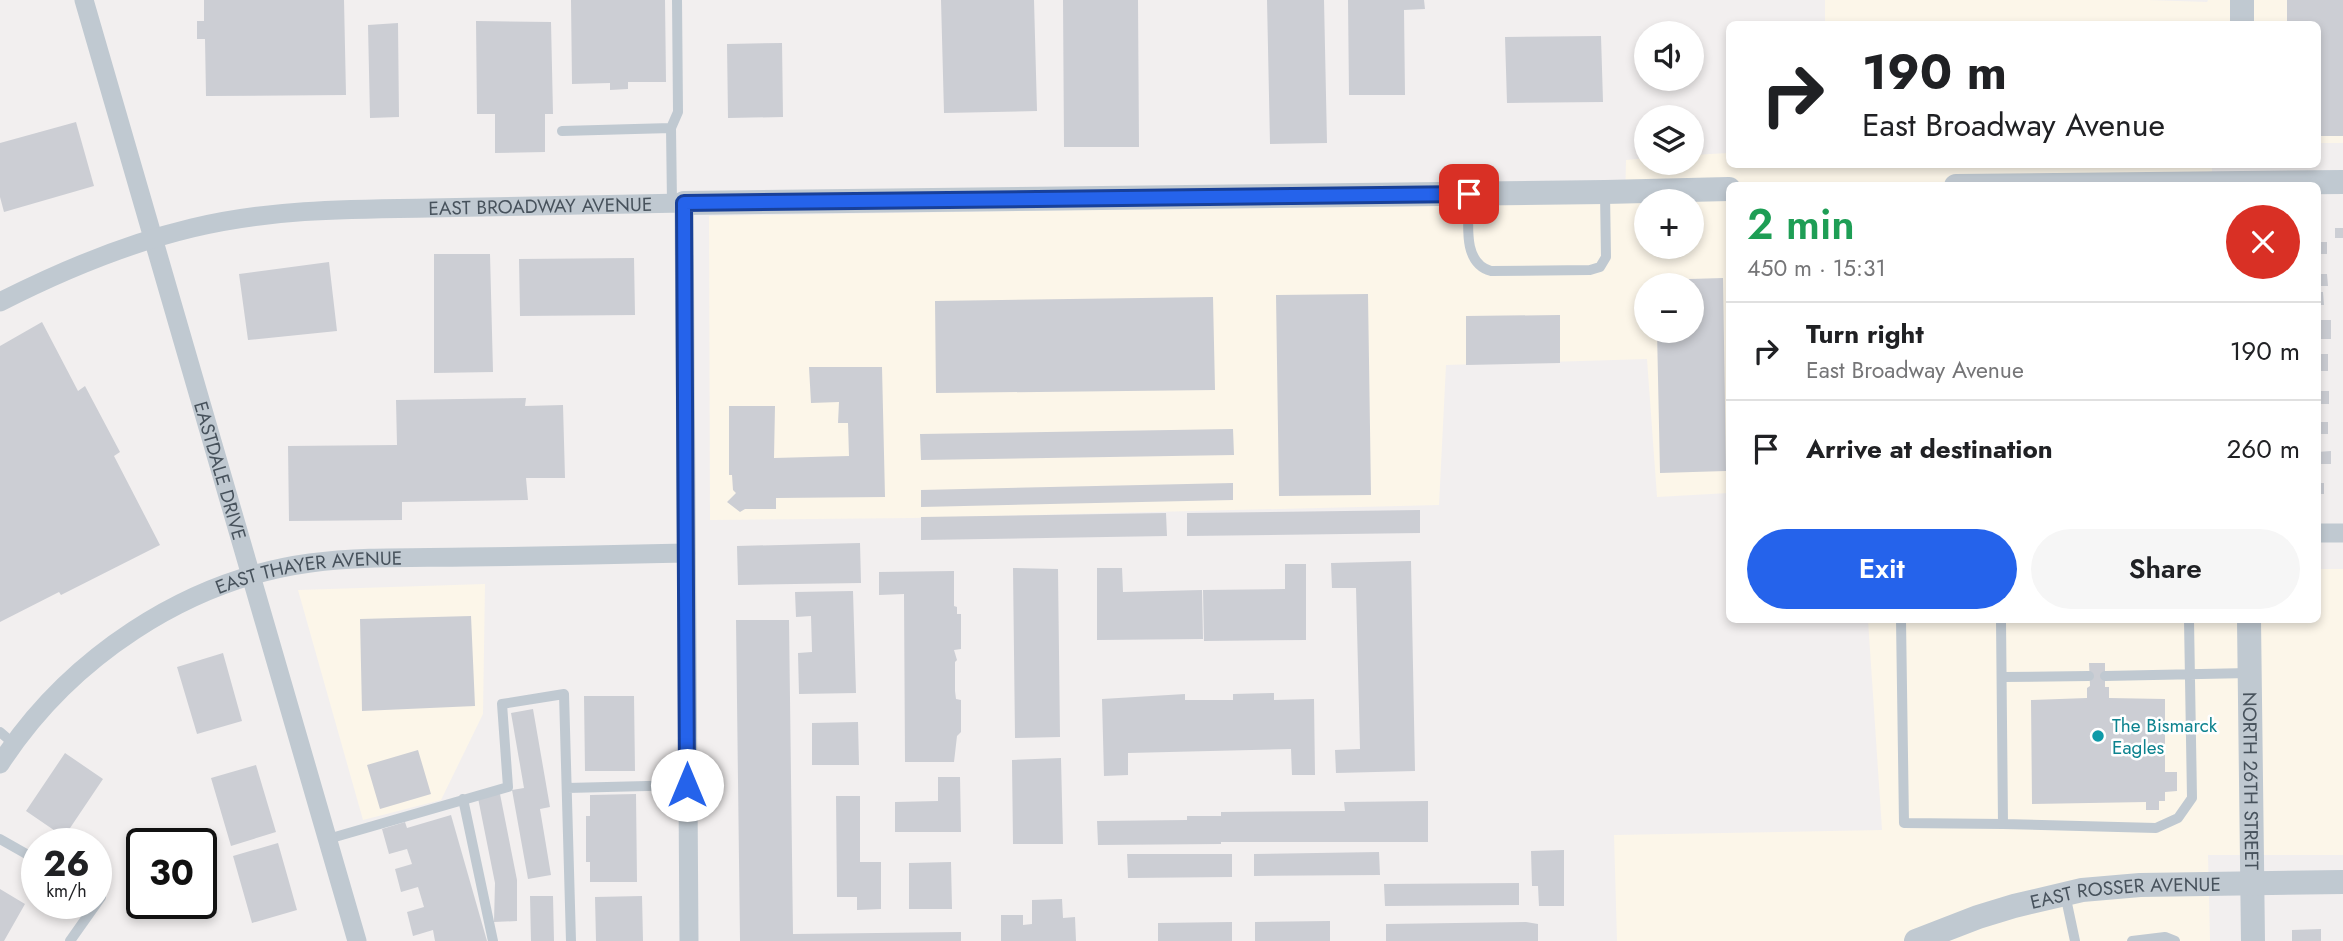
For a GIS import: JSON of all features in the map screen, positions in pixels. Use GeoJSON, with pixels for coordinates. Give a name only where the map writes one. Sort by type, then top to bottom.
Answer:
{"type":"FeatureCollection","features":[{"type":"Feature","properties":{"kind":"street","name":"EASTDALE DRIVE"},"geometry":{"type":"LineString","coordinates":[[84,0],[357,941]]}},
{"type":"Feature","properties":{"kind":"street"},"geometry":{"type":"LineString","coordinates":[[2242,0],[2242,21]]}},
{"type":"Feature","properties":{"kind":"street"},"geometry":{"type":"LineString","coordinates":[[2128,182],[2244,177],[2343,182]]}},
{"type":"Feature","properties":{"kind":"street","name":"EAST BROADWAY AVENUE"},"geometry":{"type":"LineString","coordinates":[[0,302],[80,265],[153,238],[231,220],[323,210],[1726,189]]}},
{"type":"Feature","properties":{"kind":"street"},"geometry":{"type":"LineString","coordinates":[[678,203],[686,554],[689,941]]}},
{"type":"Feature","properties":{"kind":"street"},"geometry":{"type":"LineString","coordinates":[[2321,533],[2343,533]]}},
{"type":"Feature","properties":{"kind":"street","name":"EAST THAYER AVENUE"},"geometry":{"type":"LineString","coordinates":[[0,764],[7,738],[73,677],[122,639],[197,597],[252,575],[332,560],[686,554]]}},
{"type":"Feature","properties":{"kind":"street","name":"NORTH 26TH STREET"},"geometry":{"type":"LineString","coordinates":[[2249,623],[2253,941]]}},
{"type":"Feature","properties":{"kind":"street","name":"EAST ROSSER AVENUE"},"geometry":{"type":"LineString","coordinates":[[1916,941],[1978,917],[2066,894],[2113,886],[2252,881],[2343,882]]}},
{"type":"Feature","properties":{"kind":"lane"},"geometry":{"type":"LineString","coordinates":[[677,0],[678,112],[671,128],[678,203]]}},
{"type":"Feature","properties":{"kind":"lane"},"geometry":{"type":"LineString","coordinates":[[562,131],[671,128]]}},
{"type":"Feature","properties":{"kind":"lane"},"geometry":{"type":"LineString","coordinates":[[1469,194],[1470,253],[1477,265],[1491,271],[1590,270],[1600,267],[1606,257],[1605,192]]}},
{"type":"Feature","properties":{"kind":"lane"},"geometry":{"type":"LineString","coordinates":[[1901,623],[1903,823],[2155,828],[2178,818],[2192,798],[2189,623]]}},
{"type":"Feature","properties":{"kind":"lane"},"geometry":{"type":"LineString","coordinates":[[2001,623],[2003,824]]}},
{"type":"Feature","properties":{"kind":"lane"},"geometry":{"type":"LineString","coordinates":[[2105,676],[2250,673]]}},
{"type":"Feature","properties":{"kind":"lane"},"geometry":{"type":"LineString","coordinates":[[2002,677],[2089,676]]}},
{"type":"Feature","properties":{"kind":"lane"},"geometry":{"type":"LineString","coordinates":[[328,839],[508,787],[502,704],[564,694],[571,941]]}},
{"type":"Feature","properties":{"kind":"lane"},"geometry":{"type":"LineString","coordinates":[[567,788],[687,785]]}},
{"type":"Feature","properties":{"kind":"lane"},"geometry":{"type":"LineString","coordinates":[[463,799],[493,941]]}},
{"type":"Feature","properties":{"kind":"lane"},"geometry":{"type":"LineString","coordinates":[[0,839],[21,851]]}},
{"type":"Feature","properties":{"kind":"lane"},"geometry":{"type":"LineString","coordinates":[[2066,894],[2075,941]]}},
{"type":"Feature","properties":{"kind":"lane"},"geometry":{"type":"LineString","coordinates":[[71,941],[86,919]]}},
{"type":"Feature","properties":{"kind":"lane"},"geometry":{"type":"LineString","coordinates":[[2132,941],[2165,937],[2175,941]]}},
{"type":"Feature","properties":{"kind":"shaded area"},"geometry":{"type":"Polygon","coordinates":[[[1825,0],[2343,0],[2343,143],[2321,143],[2321,21],[1825,21],[1825,0]]]}},
{"type":"Feature","properties":{"kind":"shaded area"},"geometry":{"type":"Polygon","coordinates":[[[1726,153],[1726,168],[2212,168],[2212,182],[1726,182],[1726,493],[1657,497],[1647,359],[1446,365],[1439,505],[912,518],[710,520],[709,216],[1625,201],[1626,160],[1634,159],[1634,175],[1704,175],[1704,154],[1726,153]]]}},
{"type":"Feature","properties":{"kind":"shaded area"},"geometry":{"type":"Polygon","coordinates":[[[2321,569],[2343,569],[2343,855],[2208,855],[2210,941],[1617,941],[1614,835],[1882,830],[1868,623],[2321,623],[2321,569]]]}},
{"type":"Feature","properties":{"kind":"shaded area"},"geometry":{"type":"Polygon","coordinates":[[[485,584],[483,714],[441,800],[363,820],[298,590],[485,584]]]}},
{"type":"Feature","properties":{"kind":"building"},"geometry":{"type":"Polygon","coordinates":[[[204,0],[344,0],[346,95],[206,96],[205,39],[197,39],[197,21],[204,21],[204,0]]]}},
{"type":"Feature","properties":{"kind":"building"},"geometry":{"type":"Polygon","coordinates":[[[571,0],[665,0],[666,82],[628,82],[628,89],[610,90],[610,83],[572,84],[571,0]]]}},
{"type":"Feature","properties":{"kind":"building"},"geometry":{"type":"Polygon","coordinates":[[[941,0],[1034,0],[1037,111],[944,113],[941,0]]]}},
{"type":"Feature","properties":{"kind":"building"},"geometry":{"type":"Polygon","coordinates":[[[1063,0],[1138,0],[1139,147],[1064,147],[1063,0]]]}},
{"type":"Feature","properties":{"kind":"building"},"geometry":{"type":"Polygon","coordinates":[[[1267,0],[1324,0],[1327,143],[1270,144],[1267,0]]]}},
{"type":"Feature","properties":{"kind":"building"},"geometry":{"type":"Polygon","coordinates":[[[1348,0],[1424,0],[1425,9],[1404,10],[1405,95],[1349,95],[1348,0]]]}},
{"type":"Feature","properties":{"kind":"building"},"geometry":{"type":"Polygon","coordinates":[[[2287,0],[2343,0],[2343,136],[2321,136],[2321,21],[2287,21],[2287,0]]]}},
{"type":"Feature","properties":{"kind":"building"},"geometry":{"type":"Polygon","coordinates":[[[476,21],[551,22],[553,114],[545,114],[545,152],[495,153],[495,114],[477,114],[476,21]]]}},
{"type":"Feature","properties":{"kind":"building"},"geometry":{"type":"Polygon","coordinates":[[[398,23],[399,117],[370,118],[368,25],[398,23]]]}},
{"type":"Feature","properties":{"kind":"building"},"geometry":{"type":"Polygon","coordinates":[[[1601,36],[1603,102],[1507,103],[1505,37],[1601,36]]]}},
{"type":"Feature","properties":{"kind":"building"},"geometry":{"type":"Polygon","coordinates":[[[782,43],[783,117],[728,118],[727,44],[782,43]]]}},
{"type":"Feature","properties":{"kind":"building"},"geometry":{"type":"Polygon","coordinates":[[[76,122],[94,186],[4,212],[0,197],[0,143],[76,122]]]}},
{"type":"Feature","properties":{"kind":"building"},"geometry":{"type":"Polygon","coordinates":[[[2335,228],[2343,228],[2343,238],[2335,238],[2335,228]]]}},
{"type":"Feature","properties":{"kind":"building"},"geometry":{"type":"Polygon","coordinates":[[[2321,242],[2327,242],[2327,254],[2321,254],[2321,242]]]}},
{"type":"Feature","properties":{"kind":"building"},"geometry":{"type":"Polygon","coordinates":[[[434,254],[490,254],[493,372],[434,373],[434,254]]]}},
{"type":"Feature","properties":{"kind":"building"},"geometry":{"type":"Polygon","coordinates":[[[634,258],[635,315],[520,316],[519,259],[634,258]]]}},
{"type":"Feature","properties":{"kind":"building"},"geometry":{"type":"Polygon","coordinates":[[[329,262],[337,331],[248,340],[239,274],[329,262]]]}},
{"type":"Feature","properties":{"kind":"building"},"geometry":{"type":"Polygon","coordinates":[[[2321,274],[2327,274],[2328,286],[2321,286],[2321,274]]]}},
{"type":"Feature","properties":{"kind":"building"},"geometry":{"type":"Polygon","coordinates":[[[1723,278],[1726,471],[1660,473],[1657,343],[1704,343],[1704,279],[1723,278]]]}},
{"type":"Feature","properties":{"kind":"building"},"geometry":{"type":"Polygon","coordinates":[[[2321,292],[2323,292],[2324,305],[2321,305],[2321,292]]]}},
{"type":"Feature","properties":{"kind":"building"},"geometry":{"type":"Polygon","coordinates":[[[1368,294],[1371,495],[1279,496],[1276,295],[1368,294]]]}},
{"type":"Feature","properties":{"kind":"building"},"geometry":{"type":"Polygon","coordinates":[[[1213,297],[1215,390],[936,393],[935,301],[1213,297]]]}},
{"type":"Feature","properties":{"kind":"building"},"geometry":{"type":"Polygon","coordinates":[[[1560,315],[1560,363],[1466,365],[1466,316],[1560,315]]]}},
{"type":"Feature","properties":{"kind":"building"},"geometry":{"type":"Polygon","coordinates":[[[2321,320],[2331,320],[2331,339],[2321,339],[2321,320]]]}},
{"type":"Feature","properties":{"kind":"building"},"geometry":{"type":"Polygon","coordinates":[[[42,322],[78,391],[85,386],[120,452],[114,456],[160,545],[61,595],[59,592],[0,622],[0,346],[42,322]]]}},
{"type":"Feature","properties":{"kind":"building"},"geometry":{"type":"Polygon","coordinates":[[[2321,354],[2328,354],[2328,371],[2321,371],[2321,354]]]}},
{"type":"Feature","properties":{"kind":"building"},"geometry":{"type":"Polygon","coordinates":[[[809,367],[882,367],[885,497],[776,498],[776,509],[745,509],[740,512],[727,502],[736,493],[733,490],[732,475],[729,475],[729,406],[775,406],[774,458],[849,456],[848,423],[838,423],[839,402],[811,403],[809,367]]]}},
{"type":"Feature","properties":{"kind":"building"},"geometry":{"type":"Polygon","coordinates":[[[2321,391],[2329,391],[2329,404],[2321,404],[2321,391]]]}},
{"type":"Feature","properties":{"kind":"building"},"geometry":{"type":"Polygon","coordinates":[[[526,398],[525,406],[563,405],[565,478],[526,478],[528,500],[402,502],[402,520],[289,521],[288,446],[397,445],[396,400],[526,398]]]}},
{"type":"Feature","properties":{"kind":"building"},"geometry":{"type":"Polygon","coordinates":[[[2321,422],[2328,422],[2328,434],[2321,434],[2321,422]]]}},
{"type":"Feature","properties":{"kind":"building"},"geometry":{"type":"Polygon","coordinates":[[[1233,429],[1234,455],[921,460],[920,434],[1233,429]]]}},
{"type":"Feature","properties":{"kind":"building"},"geometry":{"type":"Polygon","coordinates":[[[2331,451],[2331,464],[2321,464],[2321,452],[2331,451]]]}},
{"type":"Feature","properties":{"kind":"building"},"geometry":{"type":"Polygon","coordinates":[[[1233,483],[1233,500],[921,507],[921,490],[1233,483]]]}},
{"type":"Feature","properties":{"kind":"building"},"geometry":{"type":"Polygon","coordinates":[[[2321,483],[2324,483],[2324,494],[2321,494],[2321,483]]]}},
{"type":"Feature","properties":{"kind":"building"},"geometry":{"type":"Polygon","coordinates":[[[1420,510],[1420,533],[1187,536],[1187,513],[1420,510]]]}},
{"type":"Feature","properties":{"kind":"building"},"geometry":{"type":"Polygon","coordinates":[[[1166,513],[1167,536],[921,540],[921,517],[1166,513]]]}},
{"type":"Feature","properties":{"kind":"building"},"geometry":{"type":"Polygon","coordinates":[[[860,543],[861,583],[738,585],[737,546],[860,543]]]}},
{"type":"Feature","properties":{"kind":"building"},"geometry":{"type":"Polygon","coordinates":[[[1411,561],[1415,771],[1336,773],[1335,750],[1360,749],[1356,588],[1332,588],[1331,563],[1411,561]]]}},
{"type":"Feature","properties":{"kind":"building"},"geometry":{"type":"Polygon","coordinates":[[[1285,564],[1306,564],[1306,640],[1204,641],[1203,590],[1285,589],[1285,564]]]}},
{"type":"Feature","properties":{"kind":"building"},"geometry":{"type":"Polygon","coordinates":[[[1013,568],[1058,569],[1060,737],[1015,738],[1013,568]]]}},
{"type":"Feature","properties":{"kind":"building"},"geometry":{"type":"Polygon","coordinates":[[[1097,568],[1122,568],[1123,592],[1202,590],[1203,639],[1097,640],[1097,568]]]}},
{"type":"Feature","properties":{"kind":"building"},"geometry":{"type":"Polygon","coordinates":[[[954,571],[954,606],[957,607],[957,614],[961,614],[961,649],[954,650],[957,660],[956,699],[961,700],[961,732],[957,736],[954,762],[905,762],[904,594],[879,595],[879,572],[954,571]]]}},
{"type":"Feature","properties":{"kind":"building"},"geometry":{"type":"Polygon","coordinates":[[[853,591],[856,693],[799,694],[798,653],[812,652],[811,616],[796,617],[795,592],[853,591]]]}},
{"type":"Feature","properties":{"kind":"building"},"geometry":{"type":"Polygon","coordinates":[[[471,616],[475,706],[362,711],[360,619],[471,616]]]}},
{"type":"Feature","properties":{"kind":"building"},"geometry":{"type":"Polygon","coordinates":[[[736,620],[789,620],[793,934],[961,932],[961,941],[740,941],[736,620]]]}},
{"type":"Feature","properties":{"kind":"building"},"geometry":{"type":"Polygon","coordinates":[[[223,653],[242,721],[197,734],[177,667],[223,653]]]}},
{"type":"Feature","properties":{"kind":"building","name":"The Bismarck Eagles"},"geometry":{"type":"Polygon","coordinates":[[[2089,663],[2105,663],[2105,687],[2109,687],[2109,698],[2165,699],[2165,772],[2177,772],[2177,791],[2165,792],[2165,801],[2159,801],[2159,810],[2146,810],[2146,802],[2032,804],[2031,700],[2087,698],[2087,688],[2090,686],[2089,663]]]}},
{"type":"Feature","properties":{"kind":"building"},"geometry":{"type":"Polygon","coordinates":[[[1274,693],[1274,700],[1314,699],[1315,775],[1292,775],[1291,749],[1128,753],[1128,775],[1104,776],[1102,699],[1185,694],[1185,700],[1233,700],[1233,694],[1274,693]]]}},
{"type":"Feature","properties":{"kind":"building"},"geometry":{"type":"Polygon","coordinates":[[[584,696],[634,696],[635,771],[585,771],[584,696]]]}},
{"type":"Feature","properties":{"kind":"building"},"geometry":{"type":"Polygon","coordinates":[[[533,709],[550,807],[540,809],[551,875],[528,879],[512,790],[524,788],[511,713],[533,709]]]}},
{"type":"Feature","properties":{"kind":"building"},"geometry":{"type":"Polygon","coordinates":[[[858,722],[859,765],[812,765],[812,723],[858,722]]]}},
{"type":"Feature","properties":{"kind":"building"},"geometry":{"type":"Polygon","coordinates":[[[418,750],[431,794],[380,809],[367,765],[418,750]]]}},
{"type":"Feature","properties":{"kind":"building"},"geometry":{"type":"Polygon","coordinates":[[[65,753],[103,779],[70,828],[51,828],[26,811],[65,753]]]}},
{"type":"Feature","properties":{"kind":"building"},"geometry":{"type":"Polygon","coordinates":[[[1061,758],[1063,844],[1013,844],[1012,760],[1061,758]]]}},
{"type":"Feature","properties":{"kind":"building"},"geometry":{"type":"Polygon","coordinates":[[[256,765],[276,832],[231,846],[211,778],[256,765]]]}},
{"type":"Feature","properties":{"kind":"building"},"geometry":{"type":"Polygon","coordinates":[[[938,777],[960,777],[961,832],[895,832],[895,802],[938,801],[938,777]]]}},
{"type":"Feature","properties":{"kind":"building"},"geometry":{"type":"Polygon","coordinates":[[[500,794],[517,880],[517,921],[494,922],[495,883],[478,798],[500,794]]]}},
{"type":"Feature","properties":{"kind":"building"},"geometry":{"type":"Polygon","coordinates":[[[636,794],[637,882],[590,882],[590,862],[586,862],[586,816],[590,816],[590,795],[636,794]]]}},
{"type":"Feature","properties":{"kind":"building"},"geometry":{"type":"Polygon","coordinates":[[[836,796],[860,796],[860,862],[881,862],[881,909],[857,910],[857,897],[837,897],[836,796]]]}},
{"type":"Feature","properties":{"kind":"building"},"geometry":{"type":"Polygon","coordinates":[[[1428,801],[1428,842],[1098,845],[1097,821],[1187,820],[1187,816],[1221,816],[1221,812],[1345,811],[1344,802],[1428,801]]]}},
{"type":"Feature","properties":{"kind":"building"},"geometry":{"type":"Polygon","coordinates":[[[451,815],[487,941],[435,941],[433,930],[413,936],[407,912],[424,907],[418,887],[401,892],[395,869],[412,864],[407,849],[389,854],[382,829],[405,822],[407,828],[451,815]]]}},
{"type":"Feature","properties":{"kind":"building"},"geometry":{"type":"Polygon","coordinates":[[[278,843],[297,910],[252,923],[233,856],[278,843]]]}},
{"type":"Feature","properties":{"kind":"building"},"geometry":{"type":"Polygon","coordinates":[[[1564,850],[1564,906],[1539,906],[1538,886],[1532,886],[1531,851],[1564,850]]]}},
{"type":"Feature","properties":{"kind":"building"},"geometry":{"type":"Polygon","coordinates":[[[1379,852],[1380,875],[1254,876],[1254,854],[1379,852]]]}},
{"type":"Feature","properties":{"kind":"building"},"geometry":{"type":"Polygon","coordinates":[[[1127,854],[1232,854],[1232,877],[1128,878],[1127,854]]]}},
{"type":"Feature","properties":{"kind":"building"},"geometry":{"type":"Polygon","coordinates":[[[951,862],[952,909],[909,909],[909,863],[951,862]]]}},
{"type":"Feature","properties":{"kind":"building"},"geometry":{"type":"Polygon","coordinates":[[[1519,883],[1519,905],[1385,906],[1384,884],[1519,883]]]}},
{"type":"Feature","properties":{"kind":"building"},"geometry":{"type":"Polygon","coordinates":[[[0,889],[21,902],[21,911],[4,941],[0,941],[0,889]]]}},
{"type":"Feature","properties":{"kind":"building"},"geometry":{"type":"Polygon","coordinates":[[[530,896],[553,896],[554,941],[531,941],[530,896]]]}},
{"type":"Feature","properties":{"kind":"building"},"geometry":{"type":"Polygon","coordinates":[[[642,896],[643,941],[596,941],[595,897],[642,896]]]}},
{"type":"Feature","properties":{"kind":"building"},"geometry":{"type":"Polygon","coordinates":[[[1062,899],[1063,918],[1075,917],[1076,941],[1001,941],[1001,915],[1023,915],[1023,925],[1032,924],[1032,900],[1062,899]]]}},
{"type":"Feature","properties":{"kind":"building"},"geometry":{"type":"Polygon","coordinates":[[[1330,921],[1330,941],[1255,941],[1255,922],[1330,921]]]}},
{"type":"Feature","properties":{"kind":"building"},"geometry":{"type":"Polygon","coordinates":[[[1232,922],[1232,941],[1158,941],[1158,923],[1232,922]]]}},
{"type":"Feature","properties":{"kind":"building"},"geometry":{"type":"Polygon","coordinates":[[[1386,924],[1538,924],[1538,941],[1386,941],[1386,924]]]}},
{"type":"Feature","properties":{"kind":"building"},"geometry":{"type":"Polygon","coordinates":[[[2321,929],[2321,941],[2292,941],[2292,930],[2321,929]]]}},
{"type":"Feature","properties":{"kind":"place","name":"The Bismarck Eagles"},"geometry":{"type":"Point","coordinates":[2098,736]}},
{"type":"Feature","properties":{"kind":"route"},"geometry":{"type":"LineString","coordinates":[[687,785],[684,203],[1469,194]]}}]}
